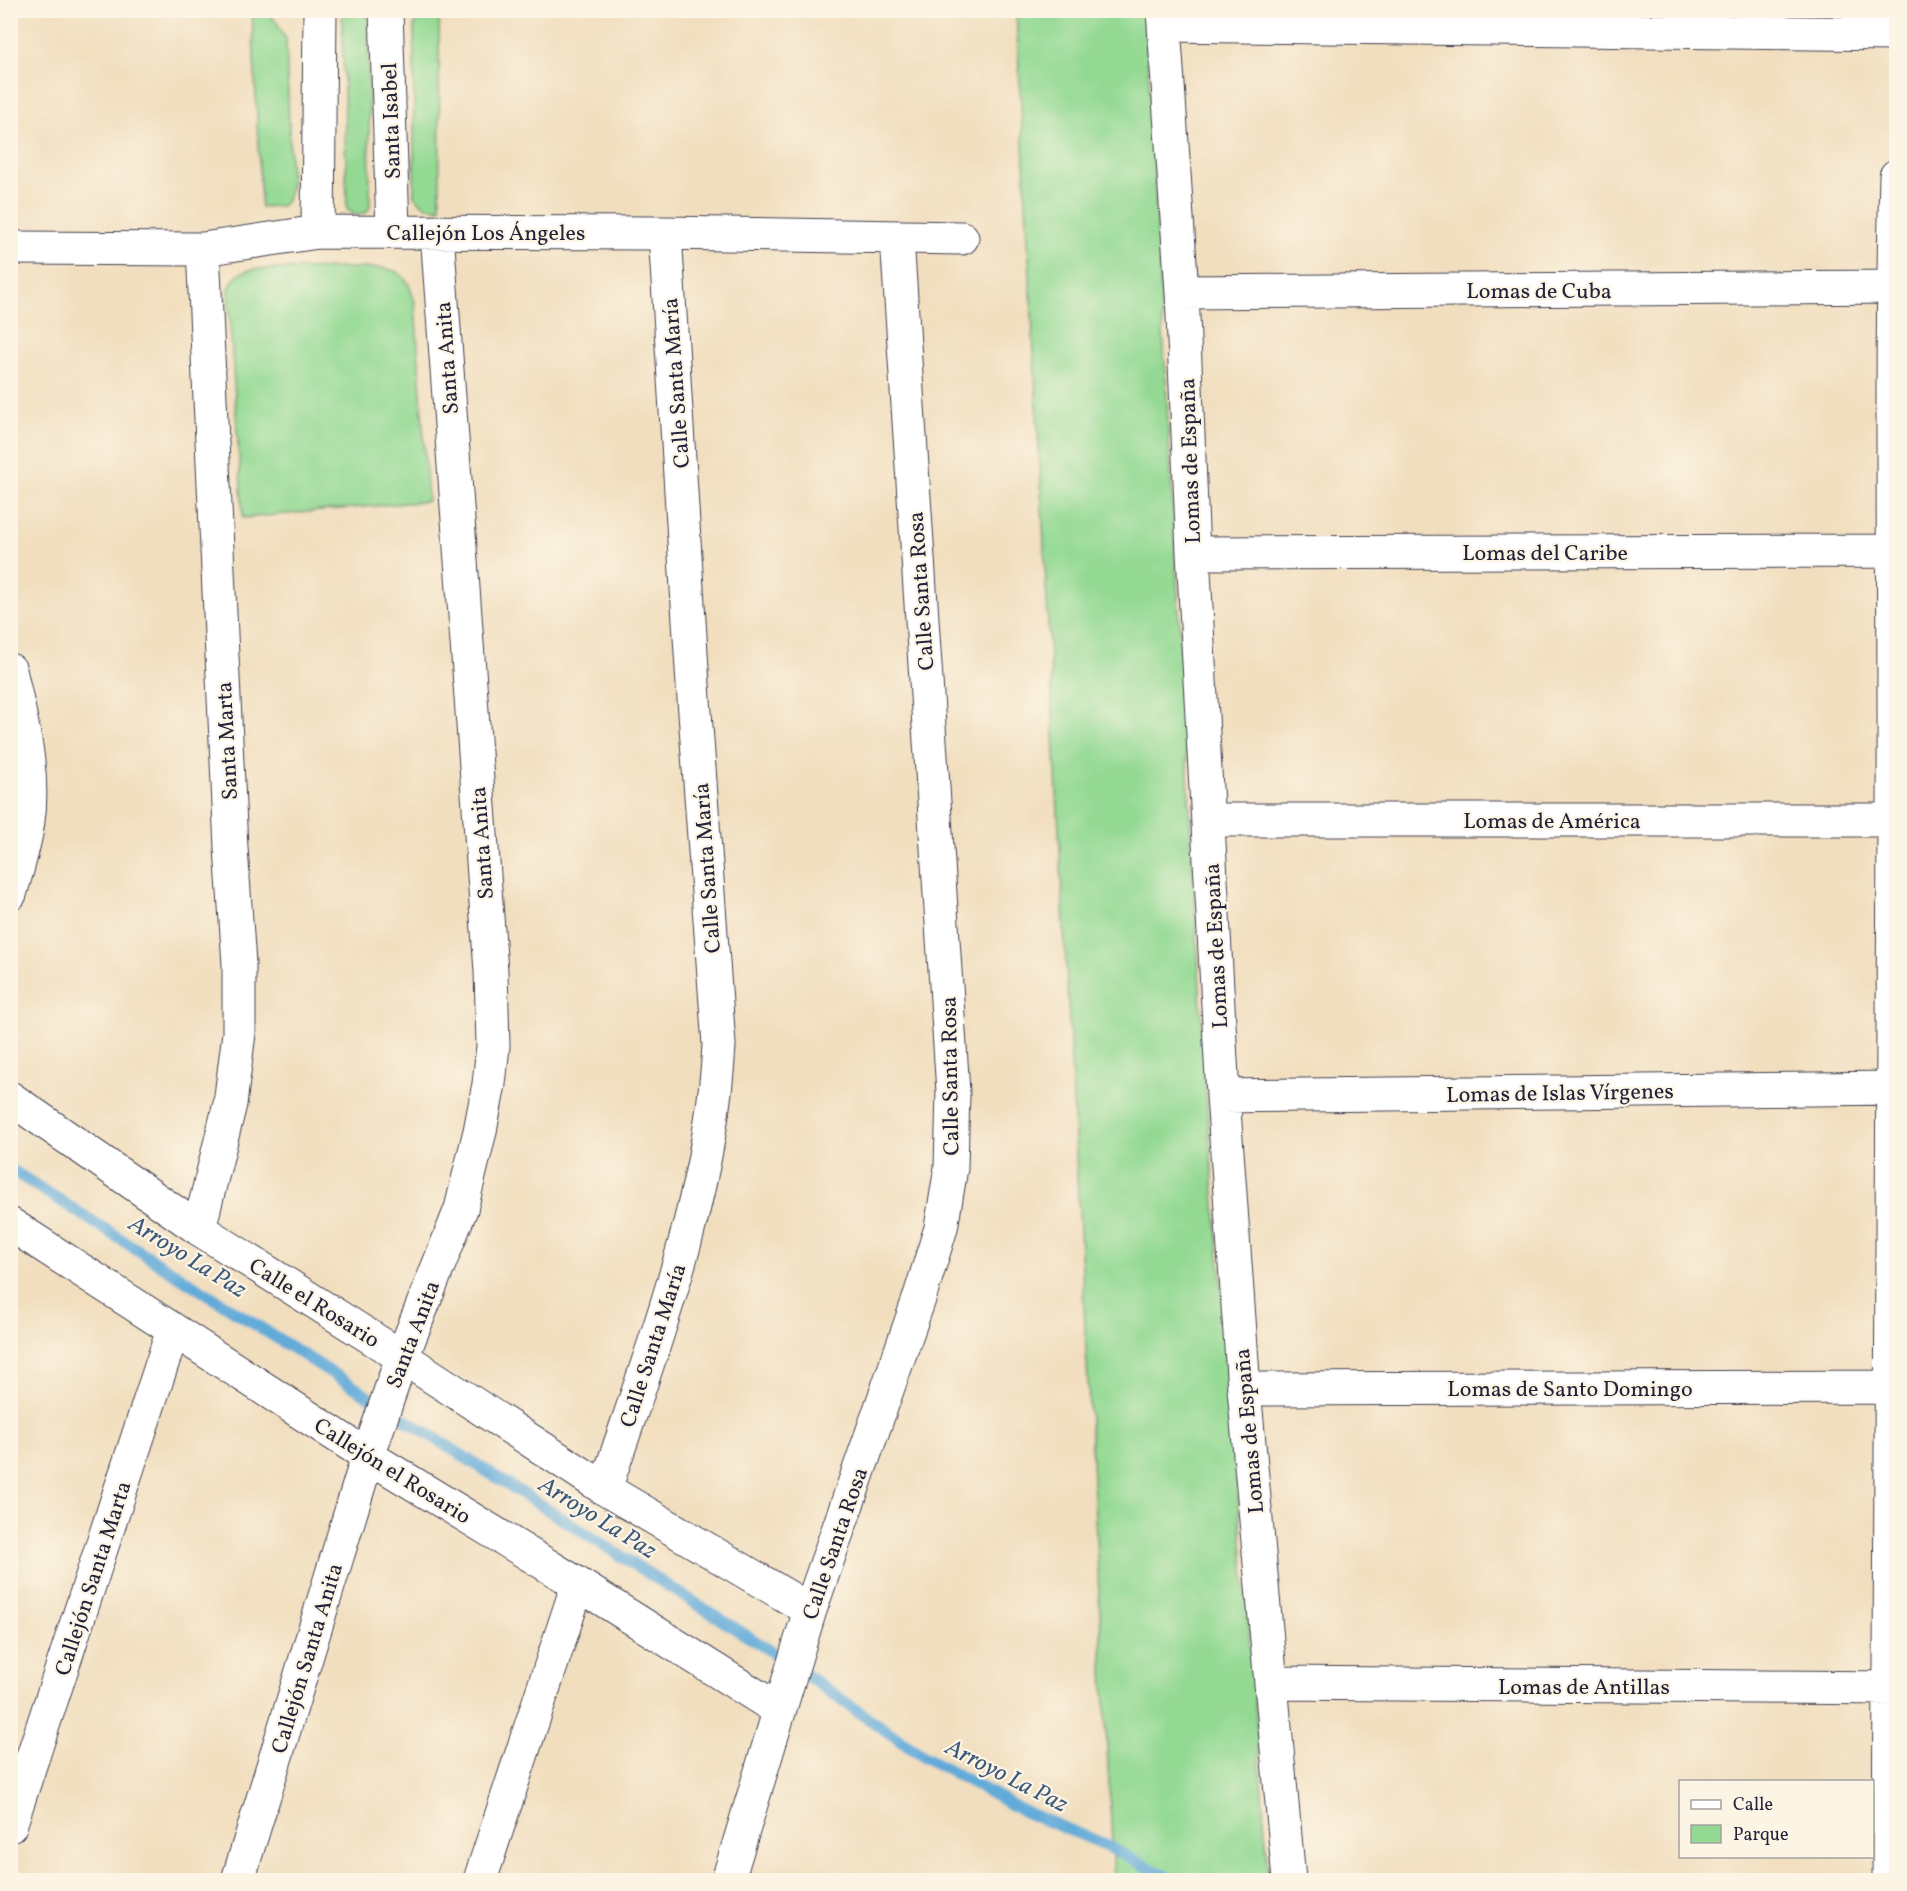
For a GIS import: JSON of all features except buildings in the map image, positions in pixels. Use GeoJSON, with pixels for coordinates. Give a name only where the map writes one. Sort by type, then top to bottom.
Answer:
{"type":"FeatureCollection","features":[{"type":"Feature","properties":{"kind":"street"},"geometry":{"type":"LineString","coordinates":[[318,232],[320,10]]}},
{"type":"Feature","properties":{"kind":"street","name":"Santa Isabel"},"geometry":{"type":"LineString","coordinates":[[386,10],[393,231]]}},
{"type":"Feature","properties":{"kind":"street"},"geometry":{"type":"LineString","coordinates":[[1163,18],[1896,34]]}},
{"type":"Feature","properties":{"kind":"street","name":"Lomas de España"},"geometry":{"type":"LineString","coordinates":[[1163,18],[1182,292],[1193,553],[1223,1096],[1244,1389],[1289,1881]]}},
{"type":"Feature","properties":{"kind":"street"},"geometry":{"type":"LineString","coordinates":[[1889,1881],[1893,1688],[1896,176]]}},
{"type":"Feature","properties":{"kind":"street","name":"Callejón Los Ángeles"},"geometry":{"type":"LineString","coordinates":[[10,248],[203,249],[318,232],[393,231],[962,238]]}},
{"type":"Feature","properties":{"kind":"street","name":"Santa Anita"},"geometry":{"type":"LineString","coordinates":[[371,1446],[399,1365],[461,1209],[480,1131],[493,1046],[491,971],[437,233]]}},
{"type":"Feature","properties":{"kind":"street","name":"Calle Santa María"},"geometry":{"type":"LineString","coordinates":[[605,1489],[675,1279],[700,1177],[717,1089],[719,1045],[694,697],[665,233]]}},
{"type":"Feature","properties":{"kind":"street","name":"Calle Santa Rosa"},"geometry":{"type":"LineString","coordinates":[[728,1881],[807,1620],[919,1299],[941,1228],[951,1168],[952,1080],[897,238]]}},
{"type":"Feature","properties":{"kind":"street","name":"Santa Marta"},"geometry":{"type":"LineString","coordinates":[[199,1229],[230,1104],[239,1033],[239,964],[231,848],[203,249]]}},
{"type":"Feature","properties":{"kind":"street","name":"Lomas de Cuba"},"geometry":{"type":"LineString","coordinates":[[1182,292],[1895,287]]}},
{"type":"Feature","properties":{"kind":"street","name":"Lomas del Caribe"},"geometry":{"type":"LineString","coordinates":[[1193,553],[1895,551]]}},
{"type":"Feature","properties":{"kind":"street"},"geometry":{"type":"LineString","coordinates":[[10,670],[23,730],[30,779],[28,822],[10,894]]}},
{"type":"Feature","properties":{"kind":"street","name":"Lomas de América"},"geometry":{"type":"LineString","coordinates":[[1208,820],[1895,820]]}},
{"type":"Feature","properties":{"kind":"street","name":"Lomas de Islas Vírgenes"},"geometry":{"type":"LineString","coordinates":[[1223,1096],[1894,1088]]}},
{"type":"Feature","properties":{"kind":"street","name":"Calle el Rosario"},"geometry":{"type":"LineString","coordinates":[[10,1098],[399,1365],[605,1489],[807,1620]]}},
{"type":"Feature","properties":{"kind":"street","name":"Callejón el Rosario"},"geometry":{"type":"LineString","coordinates":[[10,1224],[173,1330],[371,1446],[578,1584],[783,1698]]}},
{"type":"Feature","properties":{"kind":"street","name":"Callejón Santa Marta"},"geometry":{"type":"LineString","coordinates":[[10,1826],[173,1330]]}},
{"type":"Feature","properties":{"kind":"street","name":"Lomas de Santo Domingo"},"geometry":{"type":"LineString","coordinates":[[1244,1389],[1894,1387]]}},
{"type":"Feature","properties":{"kind":"street","name":"Callejón Santa Anita"},"geometry":{"type":"LineString","coordinates":[[238,1881],[371,1446]]}},
{"type":"Feature","properties":{"kind":"street"},"geometry":{"type":"LineString","coordinates":[[480,1881],[578,1584]]}},
{"type":"Feature","properties":{"kind":"street","name":"Lomas de Antillas"},"geometry":{"type":"LineString","coordinates":[[1271,1683],[1893,1688]]}},
{"type":"Feature","properties":{"kind":"green space"},"geometry":{"type":"Polygon","coordinates":[[[420,10],[439,11],[440,209],[425,206],[414,196],[414,26],[420,10]]]}},
{"type":"Feature","properties":{"kind":"green space"},"geometry":{"type":"Polygon","coordinates":[[[252,11],[264,11],[276,21],[286,39],[291,185],[287,200],[281,206],[261,207],[252,11]]]}},
{"type":"Feature","properties":{"kind":"green space"},"geometry":{"type":"Polygon","coordinates":[[[342,11],[368,11],[370,206],[367,212],[359,215],[347,209],[342,11]]]}},
{"type":"Feature","properties":{"kind":"green space"},"geometry":{"type":"Polygon","coordinates":[[[1016,11],[1145,11],[1205,1080],[1269,1880],[1114,1880],[1016,11]]]}},
{"type":"Feature","properties":{"kind":"green space"},"geometry":{"type":"Polygon","coordinates":[[[254,269],[390,269],[405,278],[415,303],[428,501],[243,518],[228,292],[232,283],[240,274],[254,269]]]}},
{"type":"Feature","properties":{"kind":"waterway","name":"Arroyo La Paz"},"geometry":{"type":"LineString","coordinates":[[10,1169],[774,1653],[923,1756],[1025,1812],[1099,1842],[1173,1880]]}}]}
